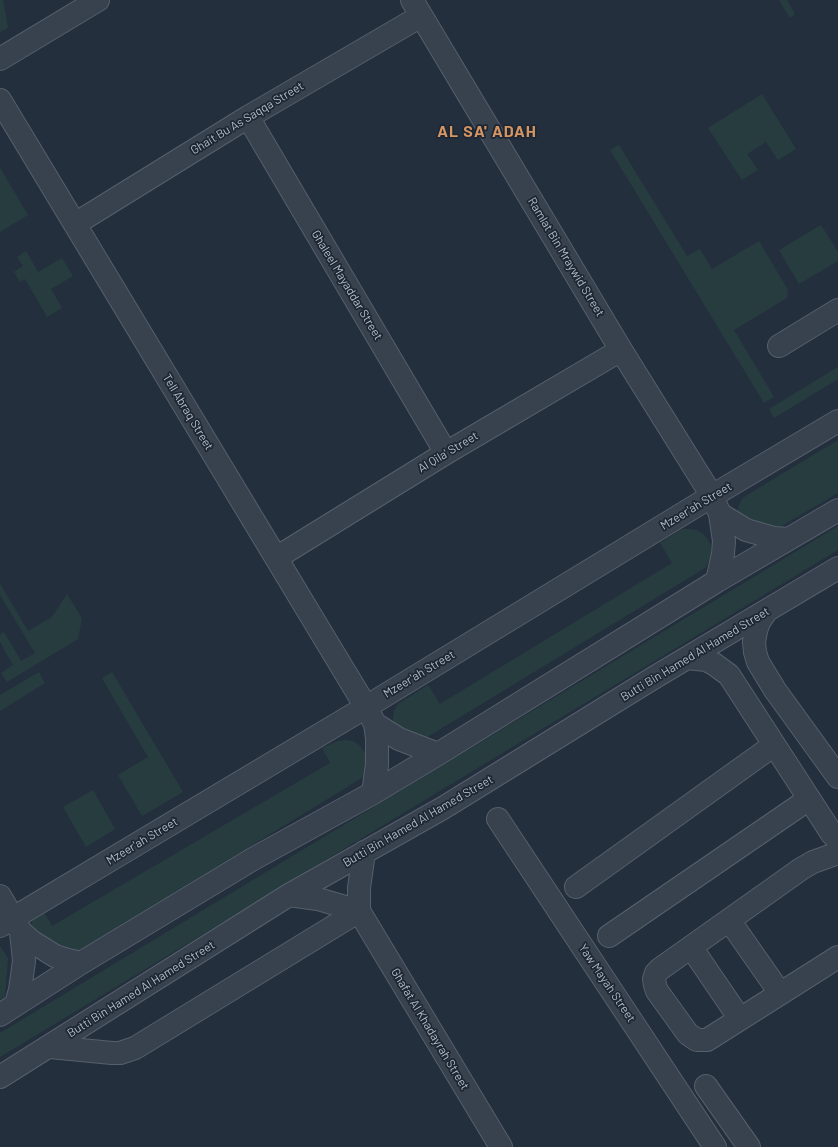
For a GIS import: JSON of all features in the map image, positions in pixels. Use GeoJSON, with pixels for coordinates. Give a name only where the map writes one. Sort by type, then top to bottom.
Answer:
{"type":"FeatureCollection","features":[{"type":"Feature","properties":{"kind":"street"},"geometry":{"type":"LineString","coordinates":[[0,59],[98,0]]}},
{"type":"Feature","properties":{"kind":"street","name":"Ghait Bu As Saqqa Street"},"geometry":{"type":"LineString","coordinates":[[75,224],[248,117],[417,8]]}},
{"type":"Feature","properties":{"kind":"street","name":"Ramlat Bin Mraywid Street"},"geometry":{"type":"LineString","coordinates":[[417,8],[621,350],[716,505],[723,528],[723,554],[717,581]]}},
{"type":"Feature","properties":{"kind":"street","name":"Tell Abraq Street"},"geometry":{"type":"LineString","coordinates":[[0,100],[370,716],[399,739],[438,754]]}},
{"type":"Feature","properties":{"kind":"street","name":"Ghaleel Mayaddar Street"},"geometry":{"type":"LineString","coordinates":[[248,117],[446,452]]}},
{"type":"Feature","properties":{"kind":"street"},"geometry":{"type":"LineString","coordinates":[[779,346],[838,310]]}},
{"type":"Feature","properties":{"kind":"street","name":"Al Qila' Street"},"geometry":{"type":"LineString","coordinates":[[276,558],[446,452],[621,350]]}},
{"type":"Feature","properties":{"kind":"street","name":"Mzeer'ah Street"},"geometry":{"type":"LineString","coordinates":[[12,926],[370,716],[716,505],[838,421]]}},
{"type":"Feature","properties":{"kind":"street","name":"Ramlat Bin Mraywid Street"},"geometry":{"type":"LineString","coordinates":[[716,505],[746,530],[774,538],[789,538]]}},
{"type":"Feature","properties":{"kind":"street"},"geometry":{"type":"LineString","coordinates":[[8,1009],[253,859],[373,793],[438,754],[717,581],[838,510]]}},
{"type":"Feature","properties":{"kind":"street","name":"Butti Bin Hamed Al Hamed Street"},"geometry":{"type":"LineString","coordinates":[[0,1077],[289,895],[443,808],[687,658],[765,613],[838,568]]}},
{"type":"Feature","properties":{"kind":"street"},"geometry":{"type":"LineString","coordinates":[[765,613],[757,626],[754,642],[758,662],[775,690],[838,777]]}},
{"type":"Feature","properties":{"kind":"street"},"geometry":{"type":"LineString","coordinates":[[687,658],[710,662],[729,675],[832,834],[838,840]]}},
{"type":"Feature","properties":{"kind":"street","name":"Tell Abraq Street"},"geometry":{"type":"LineString","coordinates":[[370,716],[377,758],[373,793]]}},
{"type":"Feature","properties":{"kind":"street"},"geometry":{"type":"LineString","coordinates":[[576,887],[774,745]]}},
{"type":"Feature","properties":{"kind":"street"},"geometry":{"type":"LineString","coordinates":[[609,936],[809,799]]}},
{"type":"Feature","properties":{"kind":"street","name":"Yaw Mayah Street"},"geometry":{"type":"LineString","coordinates":[[498,819],[715,1147]]}},
{"type":"Feature","properties":{"kind":"street","name":"Ghafat Al Khadayrah Street"},"geometry":{"type":"LineString","coordinates":[[364,852],[359,888],[360,911],[501,1147]]}},
{"type":"Feature","properties":{"kind":"street"},"geometry":{"type":"LineString","coordinates":[[838,853],[801,869],[660,969],[656,973],[654,979],[657,991],[688,1034],[697,1040],[707,1040],[838,957]]}},
{"type":"Feature","properties":{"kind":"street"},"geometry":{"type":"LineString","coordinates":[[289,895],[318,899],[360,911]]}},
{"type":"Feature","properties":{"kind":"street"},"geometry":{"type":"LineString","coordinates":[[0,896],[24,961],[20,990],[8,1009]]}},
{"type":"Feature","properties":{"kind":"street"},"geometry":{"type":"LineString","coordinates":[[50,1046],[112,1054],[135,1048],[360,911]]}},
{"type":"Feature","properties":{"kind":"street"},"geometry":{"type":"LineString","coordinates":[[730,920],[780,994]]}},
{"type":"Feature","properties":{"kind":"street"},"geometry":{"type":"LineString","coordinates":[[12,926],[31,941],[55,956],[81,963]]}},
{"type":"Feature","properties":{"kind":"street"},"geometry":{"type":"LineString","coordinates":[[691,947],[740,1020]]}},
{"type":"Feature","properties":{"kind":"street"},"geometry":{"type":"LineString","coordinates":[[706,1086],[749,1147]]}},
{"type":"Feature","properties":{"kind":"green space"},"geometry":{"type":"Polygon","coordinates":[[[0,0],[3,0],[8,28],[0,32],[0,0]]]}},
{"type":"Feature","properties":{"kind":"green space"},"geometry":{"type":"Polygon","coordinates":[[[779,0],[787,0],[795,14],[790,18],[779,0]]]}},
{"type":"Feature","properties":{"kind":"green space"},"geometry":{"type":"Polygon","coordinates":[[[762,94],[796,149],[778,160],[766,142],[747,154],[758,170],[742,180],[708,128],[762,94]]]}},
{"type":"Feature","properties":{"kind":"green space"},"geometry":{"type":"Polygon","coordinates":[[[619,145],[687,256],[700,249],[712,269],[759,241],[788,290],[787,298],[734,330],[774,397],[764,403],[610,150],[619,145]]]}},
{"type":"Feature","properties":{"kind":"green space"},"geometry":{"type":"Polygon","coordinates":[[[0,168],[28,215],[0,232],[0,168]]]}},
{"type":"Feature","properties":{"kind":"green space"},"geometry":{"type":"Polygon","coordinates":[[[821,225],[838,252],[838,261],[799,284],[779,250],[821,225]]]}},
{"type":"Feature","properties":{"kind":"green space"},"geometry":{"type":"Polygon","coordinates":[[[26,251],[38,272],[62,258],[73,276],[51,289],[62,308],[47,317],[25,279],[20,282],[14,272],[23,266],[17,257],[26,251]]]}},
{"type":"Feature","properties":{"kind":"green space"},"geometry":{"type":"Polygon","coordinates":[[[838,367],[838,379],[774,418],[769,409],[838,367]]]}},
{"type":"Feature","properties":{"kind":"green space"},"geometry":{"type":"Polygon","coordinates":[[[838,440],[838,493],[768,534],[737,513],[742,499],[747,495],[838,440]]]}},
{"type":"Feature","properties":{"kind":"green space"},"geometry":{"type":"Polygon","coordinates":[[[838,526],[838,550],[0,1057],[0,1033],[838,526]]]}},
{"type":"Feature","properties":{"kind":"green space"},"geometry":{"type":"Polygon","coordinates":[[[682,529],[697,530],[708,540],[711,546],[711,554],[706,567],[424,739],[394,726],[394,711],[398,704],[428,685],[440,704],[672,563],[660,543],[682,529]]]}},
{"type":"Feature","properties":{"kind":"green space"},"geometry":{"type":"Polygon","coordinates":[[[0,584],[28,631],[52,617],[67,594],[82,618],[78,639],[7,682],[1,673],[13,665],[0,642],[0,635],[4,632],[21,661],[35,653],[0,595],[0,584]]]}},
{"type":"Feature","properties":{"kind":"green space"},"geometry":{"type":"Polygon","coordinates":[[[39,672],[45,683],[0,711],[0,695],[39,672]]]}},
{"type":"Feature","properties":{"kind":"green space"},"geometry":{"type":"Polygon","coordinates":[[[112,672],[183,792],[142,816],[118,775],[148,757],[102,678],[112,672]]]}},
{"type":"Feature","properties":{"kind":"green space"},"geometry":{"type":"Polygon","coordinates":[[[338,741],[353,741],[359,745],[367,757],[365,772],[362,778],[80,950],[76,952],[59,950],[30,926],[34,917],[43,911],[52,926],[330,763],[322,748],[338,741]]]}},
{"type":"Feature","properties":{"kind":"green space"},"geometry":{"type":"Polygon","coordinates":[[[93,790],[115,829],[86,847],[63,807],[93,790]]]}},
{"type":"Feature","properties":{"kind":"green space"},"geometry":{"type":"Polygon","coordinates":[[[0,946],[8,958],[5,997],[0,1000],[0,946]]]}},
{"type":"Feature","properties":{"kind":"district","name":"AL SA' ADAH"},"geometry":{"type":"Point","coordinates":[487,132]}}]}
